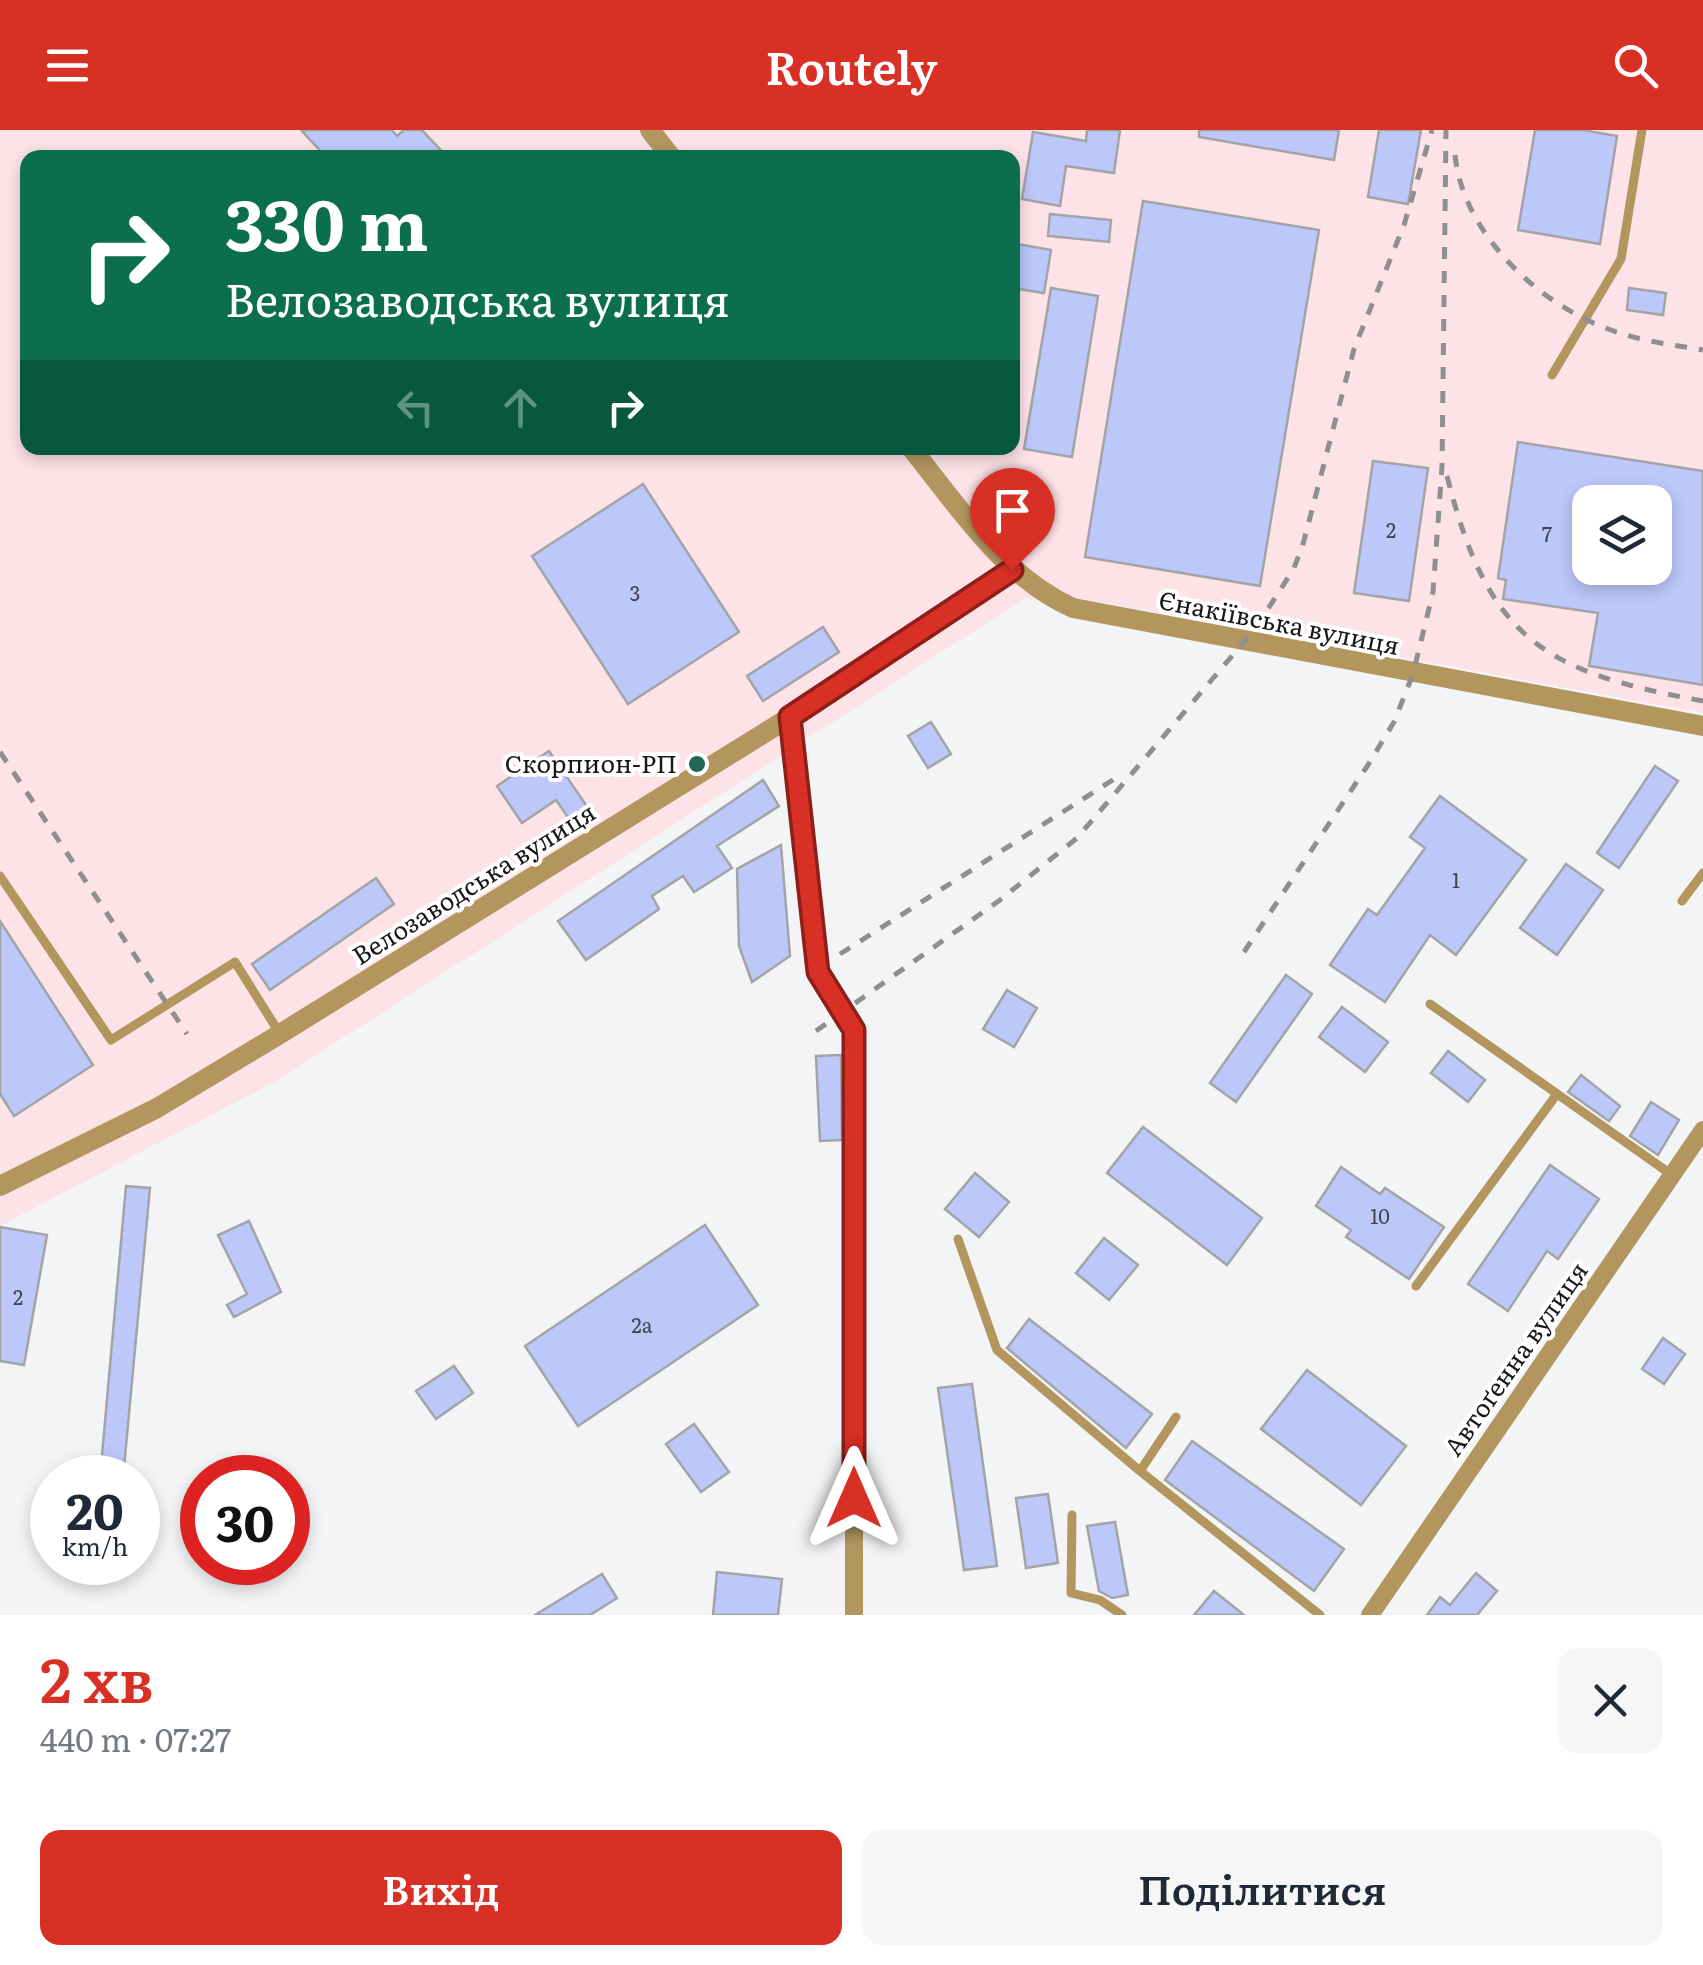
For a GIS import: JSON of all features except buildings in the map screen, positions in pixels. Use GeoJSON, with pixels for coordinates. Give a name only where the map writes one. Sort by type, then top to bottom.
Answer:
{"type":"FeatureCollection","features":[{"type":"Feature","properties":{"kind":"street"},"geometry":{"type":"LineString","coordinates":[[650,130],[666,150]]}},
{"type":"Feature","properties":{"kind":"street","name":"Єнакіївська вулиця"},"geometry":{"type":"LineString","coordinates":[[916,455],[1012,570],[1042,594],[1073,608],[1703,726]]}},
{"type":"Feature","properties":{"kind":"street","name":"Велозаводська вулиця"},"geometry":{"type":"LineString","coordinates":[[0,1186],[157,1108],[280,1034],[790,717],[1012,570]]}},
{"type":"Feature","properties":{"kind":"street"},"geometry":{"type":"LineString","coordinates":[[790,717],[818,972],[854,1030],[854,1615]]}},
{"type":"Feature","properties":{"kind":"street","name":"Автоґенна вулиця"},"geometry":{"type":"LineString","coordinates":[[1370,1615],[1703,1130]]}},
{"type":"Feature","properties":{"kind":"lane"},"geometry":{"type":"LineString","coordinates":[[1552,375],[1621,259],[1642,130]]}},
{"type":"Feature","properties":{"kind":"lane"},"geometry":{"type":"LineString","coordinates":[[1682,901],[1703,873]]}},
{"type":"Feature","properties":{"kind":"lane"},"geometry":{"type":"LineString","coordinates":[[0,876],[111,1040],[235,962],[280,1034]]}},
{"type":"Feature","properties":{"kind":"lane"},"geometry":{"type":"LineString","coordinates":[[1430,1004],[1672,1175]]}},
{"type":"Feature","properties":{"kind":"lane"},"geometry":{"type":"LineString","coordinates":[[1416,1286],[1558,1094]]}},
{"type":"Feature","properties":{"kind":"lane"},"geometry":{"type":"LineString","coordinates":[[958,1240],[997,1350],[1320,1615]]}},
{"type":"Feature","properties":{"kind":"lane"},"geometry":{"type":"LineString","coordinates":[[1140,1470],[1176,1416]]}},
{"type":"Feature","properties":{"kind":"lane"},"geometry":{"type":"LineString","coordinates":[[1072,1515],[1071,1593],[1100,1600],[1122,1615]]}},
{"type":"Feature","properties":{"kind":"shaded area"},"geometry":{"type":"Polygon","coordinates":[[[0,130],[1703,130],[1703,713],[1102,602],[1024,599],[276,1081],[0,1226],[0,130]]]}},
{"type":"Feature","properties":{"kind":"railway"},"geometry":{"type":"LineString","coordinates":[[816,1031],[1000,900],[1077,838],[1255,629],[1293,570],[1302,548],[1354,349],[1404,225],[1432,130]]}},
{"type":"Feature","properties":{"kind":"railway"},"geometry":{"type":"LineString","coordinates":[[1244,952],[1368,765],[1394,722],[1413,674],[1433,592],[1442,467],[1446,130]]}},
{"type":"Feature","properties":{"kind":"railway"},"geometry":{"type":"LineString","coordinates":[[1455,155],[1461,185],[1473,214],[1512,266],[1537,288],[1563,307],[1620,333],[1703,350]]}},
{"type":"Feature","properties":{"kind":"railway"},"geometry":{"type":"LineString","coordinates":[[1447,476],[1463,531],[1482,576],[1504,611],[1530,639],[1562,660],[1601,677],[1703,701]]}},
{"type":"Feature","properties":{"kind":"railway"},"geometry":{"type":"LineString","coordinates":[[0,752],[187,1034]]}},
{"type":"Feature","properties":{"kind":"railway"},"geometry":{"type":"LineString","coordinates":[[840,954],[1119,776]]}},
{"type":"Feature","properties":{"kind":"place","name":"Скорпион-РП"},"geometry":{"type":"Point","coordinates":[697,764]}},
{"type":"Feature","properties":{"kind":"route"},"geometry":{"type":"LineString","coordinates":[[854,1498],[854,1030],[818,972],[790,717],[1012,570]]}}]}
